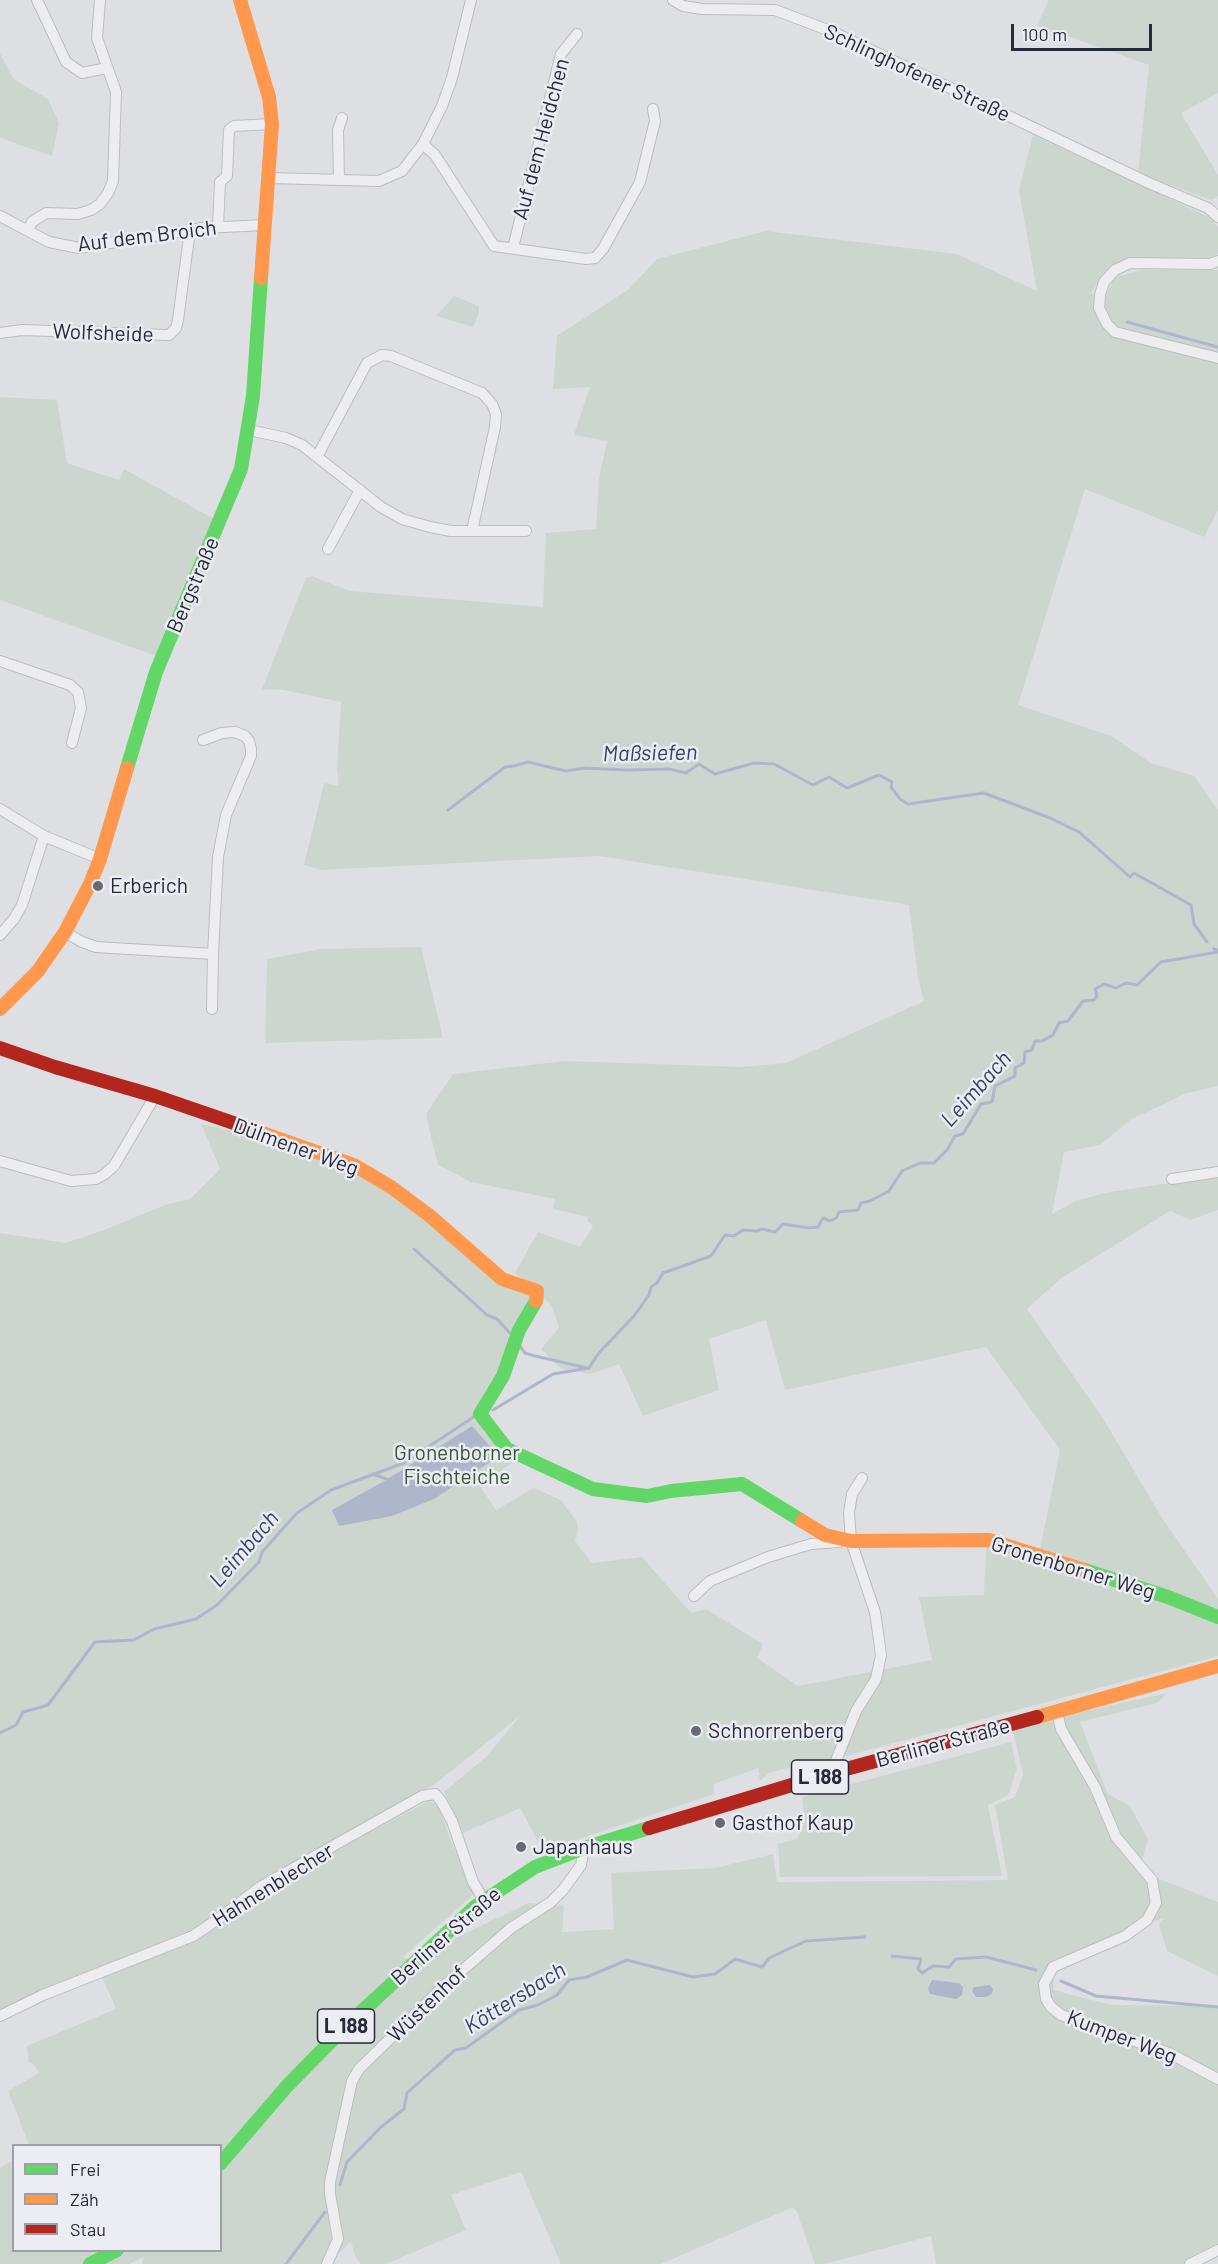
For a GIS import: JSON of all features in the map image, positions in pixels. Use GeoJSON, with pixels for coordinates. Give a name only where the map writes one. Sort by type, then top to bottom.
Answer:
{"type":"FeatureCollection","features":[{"type":"Feature","properties":{"kind":"street"},"geometry":{"type":"LineString","coordinates":[[37,0],[66,62],[82,73],[107,68]]}},
{"type":"Feature","properties":{"kind":"street"},"geometry":{"type":"LineString","coordinates":[[28,230],[38,216],[46,213],[78,214],[91,210],[100,204],[108,193],[114,172],[116,92],[97,38],[100,0]]}},
{"type":"Feature","properties":{"kind":"street","name":"Bergstraße"},"geometry":{"type":"LineString","coordinates":[[0,1009],[38,971],[66,932],[90,885],[100,859],[156,672],[241,469],[249,430],[270,178],[272,124],[264,78],[240,0]]}},
{"type":"Feature","properties":{"kind":"street"},"geometry":{"type":"LineString","coordinates":[[270,178],[379,181],[402,171],[423,144],[442,106],[452,78],[471,0]]}},
{"type":"Feature","properties":{"kind":"street","name":"Schlinghofener Straße"},"geometry":{"type":"LineString","coordinates":[[673,0],[683,6],[702,9],[775,10],[832,32],[1151,184],[1213,205],[1218,216]]}},
{"type":"Feature","properties":{"kind":"street","name":"Auf dem Heidchen"},"geometry":{"type":"LineString","coordinates":[[513,248],[561,54],[577,34]]}},
{"type":"Feature","properties":{"kind":"street","name":"Auf dem Heidchen"},"geometry":{"type":"LineString","coordinates":[[423,144],[435,155],[494,246],[586,259],[595,258],[603,249],[640,182],[655,121],[653,109]]}},
{"type":"Feature","properties":{"kind":"street"},"geometry":{"type":"LineString","coordinates":[[339,180],[338,130],[342,118]]}},
{"type":"Feature","properties":{"kind":"street"},"geometry":{"type":"LineString","coordinates":[[218,227],[220,182],[227,176],[229,130],[234,126],[272,124]]}},
{"type":"Feature","properties":{"kind":"street","name":"Auf dem Broich"},"geometry":{"type":"LineString","coordinates":[[0,216],[49,242],[79,248],[190,230],[265,225]]}},
{"type":"Feature","properties":{"kind":"street","name":"Wolfsheide"},"geometry":{"type":"LineString","coordinates":[[0,333],[22,330],[169,335],[176,328],[178,320],[190,230]]}},
{"type":"Feature","properties":{"kind":"street"},"geometry":{"type":"LineString","coordinates":[[1218,261],[1210,264],[1130,263],[1115,270],[1104,282],[1099,308],[1107,324],[1115,332],[1218,358]]}},
{"type":"Feature","properties":{"kind":"street"},"geometry":{"type":"LineString","coordinates":[[318,455],[367,363],[374,358],[382,355],[391,356],[482,393],[496,414],[472,531]]}},
{"type":"Feature","properties":{"kind":"street"},"geometry":{"type":"LineString","coordinates":[[249,430],[302,444],[381,507],[402,519],[430,527],[472,531],[526,531]]}},
{"type":"Feature","properties":{"kind":"street"},"geometry":{"type":"LineString","coordinates":[[328,549],[360,490]]}},
{"type":"Feature","properties":{"kind":"street"},"geometry":{"type":"LineString","coordinates":[[0,661],[70,685],[78,692],[81,708],[72,743]]}},
{"type":"Feature","properties":{"kind":"street"},"geometry":{"type":"LineString","coordinates":[[204,740],[222,733],[235,732],[245,736],[251,749],[251,756],[226,815],[218,857],[212,1009]]}},
{"type":"Feature","properties":{"kind":"street"},"geometry":{"type":"LineString","coordinates":[[0,809],[44,837],[100,859]]}},
{"type":"Feature","properties":{"kind":"street"},"geometry":{"type":"LineString","coordinates":[[0,935],[14,919],[22,905],[44,837]]}},
{"type":"Feature","properties":{"kind":"street"},"geometry":{"type":"LineString","coordinates":[[66,932],[96,947],[213,954]]}},
{"type":"Feature","properties":{"kind":"street","name":"Dülmener Weg"},"geometry":{"type":"LineString","coordinates":[[0,1048],[55,1067],[155,1096],[354,1165],[391,1187],[430,1216],[502,1279],[537,1292],[536,1303],[519,1330],[503,1376],[482,1412]]}},
{"type":"Feature","properties":{"kind":"street"},"geometry":{"type":"LineString","coordinates":[[0,1161],[71,1181],[84,1182],[96,1179],[114,1166],[155,1096]]}},
{"type":"Feature","properties":{"kind":"street"},"geometry":{"type":"LineString","coordinates":[[1172,1179],[1218,1172]]}},
{"type":"Feature","properties":{"kind":"street","name":"Gronenborner Weg"},"geometry":{"type":"LineString","coordinates":[[482,1412],[480,1414],[507,1449],[593,1489],[647,1496],[671,1491],[742,1484],[825,1535],[851,1541]]}},
{"type":"Feature","properties":{"kind":"street"},"geometry":{"type":"LineString","coordinates":[[835,1772],[835,1763],[856,1711],[876,1679],[881,1655],[875,1612],[851,1541],[849,1513],[852,1494],[862,1478]]}},
{"type":"Feature","properties":{"kind":"street","name":"Gronenborner Weg"},"geometry":{"type":"LineString","coordinates":[[694,1596],[710,1581],[768,1557],[811,1544],[851,1541],[989,1540],[1168,1597],[1218,1617]]}},
{"type":"Feature","properties":{"kind":"street","name":"Berliner Straße"},"geometry":{"type":"LineString","coordinates":[[222,2162],[312,2059],[484,1900],[535,1867],[584,1848],[835,1772],[1218,1666]]}},
{"type":"Feature","properties":{"kind":"street","name":"Kumper Weg"},"geometry":{"type":"LineString","coordinates":[[1058,1712],[1061,1729],[1095,1787],[1116,1837],[1152,1880],[1156,1903],[1147,1920],[1125,1936],[1053,1967],[1044,1984],[1046,1999],[1051,2007],[1061,2015],[1169,2053],[1218,2079]]}},
{"type":"Feature","properties":{"kind":"street","name":"Hahnenblecher"},"geometry":{"type":"LineString","coordinates":[[0,2016],[43,1995],[193,1935],[260,1887],[422,1796],[435,1794],[441,1801],[452,1821],[473,1882],[484,1900]]}},
{"type":"Feature","properties":{"kind":"street","name":"Wüstenhof"},"geometry":{"type":"LineString","coordinates":[[327,2264],[338,2239],[330,2182],[351,2081],[359,2069],[443,1987],[511,1928],[551,1902],[581,1865],[584,1848]]}},
{"type":"Feature","properties":{"kind":"street"},"geometry":{"type":"LineString","coordinates":[[1190,2264],[1218,2250]]}},
{"type":"Feature","properties":{"kind":"street"},"geometry":{"type":"LineString","coordinates":[[90,2264],[113,2252]]}},
{"type":"Feature","properties":{"kind":"green space"},"geometry":{"type":"Polygon","coordinates":[[[1049,0],[1218,0],[1218,93],[1181,113],[1218,175],[1218,196],[1211,200],[1138,173],[1149,65],[1037,25],[1049,0]]]}},
{"type":"Feature","properties":{"kind":"green space"},"geometry":{"type":"Polygon","coordinates":[[[0,53],[13,79],[48,99],[59,123],[52,156],[0,138],[0,53]]]}},
{"type":"Feature","properties":{"kind":"green space","name":"Gronenborner Fischteiche"},"geometry":{"type":"Polygon","coordinates":[[[1033,135],[1211,218],[1218,227],[1218,254],[1207,259],[1128,258],[1108,267],[1091,293],[1105,297],[1115,277],[1141,270],[1218,270],[1218,510],[1204,537],[1085,489],[1018,705],[1111,736],[1151,763],[1194,776],[1218,810],[1218,1086],[1187,1093],[1130,1120],[1100,1145],[1064,1152],[1052,1214],[1075,1201],[1109,1192],[1218,1176],[1218,1210],[1191,1220],[1170,1211],[1060,1279],[1027,1309],[1104,1420],[1162,1518],[1218,1599],[1218,1656],[808,1768],[806,1763],[769,1773],[760,1781],[758,1768],[714,1784],[714,1794],[543,1851],[520,1808],[463,1833],[444,1792],[487,1756],[520,1716],[435,1784],[257,1884],[191,1932],[35,1993],[0,2012],[0,1233],[65,1243],[165,1205],[190,1199],[220,1169],[201,1124],[244,1133],[354,1165],[495,1273],[532,1289],[536,1303],[472,1420],[477,1418],[514,1461],[481,1486],[483,1491],[496,1510],[534,1488],[561,1500],[577,1522],[578,1531],[575,1541],[592,1563],[642,1557],[691,1613],[706,1609],[763,1644],[757,1658],[798,1686],[932,1660],[919,1597],[984,1595],[987,1534],[1040,1549],[1060,1450],[986,1347],[785,1390],[766,1320],[709,1339],[719,1390],[643,1416],[619,1364],[591,1374],[561,1369],[541,1349],[559,1328],[552,1306],[515,1273],[538,1232],[580,1247],[593,1226],[587,1220],[588,1217],[553,1209],[555,1199],[471,1182],[438,1165],[426,1114],[453,1074],[565,1061],[741,1067],[786,1063],[924,1001],[918,978],[909,905],[599,856],[320,870],[304,865],[324,783],[339,786],[337,767],[341,702],[284,690],[262,689],[306,578],[312,576],[350,591],[543,607],[546,533],[596,529],[599,479],[607,441],[574,435],[590,387],[553,389],[557,336],[629,289],[657,259],[766,231],[957,254],[1037,291],[1019,190],[1033,135]]]}},
{"type":"Feature","properties":{"kind":"green space"},"geometry":{"type":"Polygon","coordinates":[[[454,296],[479,306],[479,313],[473,327],[436,316],[454,296]]]}},
{"type":"Feature","properties":{"kind":"green space"},"geometry":{"type":"Polygon","coordinates":[[[0,397],[57,400],[67,463],[119,480],[124,469],[214,519],[156,656],[0,600],[0,397]]]}},
{"type":"Feature","properties":{"kind":"green space"},"geometry":{"type":"Polygon","coordinates":[[[421,947],[443,1038],[265,1043],[267,959],[321,949],[421,947]]]}},
{"type":"Feature","properties":{"kind":"green space"},"geometry":{"type":"Polygon","coordinates":[[[1167,1693],[1157,1703],[1080,1722],[1108,1794],[1130,1806],[1148,1839],[1139,1871],[1218,1902],[1218,1976],[1167,1951],[1159,1924],[1164,1918],[1128,1929],[1055,1962],[1053,1990],[1112,2005],[1218,2006],[1218,2256],[1201,2264],[936,2264],[931,2236],[824,2264],[815,2264],[797,2212],[793,2207],[661,2264],[561,2264],[521,2172],[451,2195],[466,2230],[386,2264],[361,2264],[355,2256],[351,2241],[329,2264],[142,2264],[144,2257],[129,2264],[0,2264],[0,2168],[12,2161],[12,2252],[222,2252],[222,2144],[29,2144],[8,2091],[39,2073],[35,2065],[29,2062],[27,2046],[116,2009],[102,1977],[199,1939],[265,1889],[428,1801],[439,1805],[450,1839],[475,1893],[403,1957],[424,1965],[452,1940],[528,1903],[564,1906],[562,1932],[614,1929],[611,1873],[715,1868],[773,1854],[777,1882],[1008,1880],[995,1805],[1015,1797],[1023,1775],[1012,1727],[1167,1693]]]}},
{"type":"Feature","properties":{"kind":"green space"},"geometry":{"type":"Polygon","coordinates":[[[1011,1742],[1017,1769],[1008,1795],[988,1805],[1002,1876],[780,1877],[778,1844],[797,1839],[805,1821],[802,1797],[1011,1742]]]}},
{"type":"Feature","properties":{"kind":"water"},"geometry":{"type":"Polygon","coordinates":[[[472,1426],[496,1453],[493,1460],[434,1499],[392,1516],[339,1526],[332,1510],[386,1480],[472,1426]]]}},
{"type":"Feature","properties":{"kind":"water"},"geometry":{"type":"Polygon","coordinates":[[[932,1980],[959,1983],[963,1987],[962,1995],[956,1999],[930,1994],[928,1988],[932,1980]]]}},
{"type":"Feature","properties":{"kind":"water"},"geometry":{"type":"Polygon","coordinates":[[[990,1985],[993,1989],[992,1994],[986,1997],[976,1997],[972,1991],[974,1987],[990,1985]]]}},
{"type":"Feature","properties":{"kind":"waterway"},"geometry":{"type":"LineString","coordinates":[[1127,322],[1218,347]]}},
{"type":"Feature","properties":{"kind":"waterway","name":"Maßsiefen"},"geometry":{"type":"LineString","coordinates":[[448,810],[505,767],[528,762],[566,771],[584,768],[669,769],[686,773],[699,764],[715,774],[754,763],[774,764],[813,785],[829,777],[847,788],[879,775],[892,782],[891,787],[900,799],[908,804],[984,793],[1050,818],[1079,832],[1130,877],[1134,873],[1191,905],[1194,924],[1207,942]]}},
{"type":"Feature","properties":{"kind":"waterway","name":"Leimbach"},"geometry":{"type":"LineString","coordinates":[[1214,949],[1218,950]]}},
{"type":"Feature","properties":{"kind":"waterway","name":"Leimbach"},"geometry":{"type":"LineString","coordinates":[[493,1410],[553,1374],[589,1368],[598,1354],[634,1316],[649,1295],[651,1287],[657,1283],[663,1273],[711,1256],[725,1235],[734,1236],[743,1230],[762,1229],[775,1232],[783,1224],[818,1227],[823,1218],[830,1221],[836,1218],[839,1212],[858,1210],[861,1203],[889,1191],[902,1171],[920,1163],[934,1163],[947,1150],[955,1136],[963,1134],[981,1104],[992,1102],[995,1086],[1015,1076],[1015,1068],[1024,1063],[1025,1052],[1032,1050],[1035,1041],[1042,1041],[1053,1035],[1059,1023],[1068,1021],[1083,1001],[1094,1000],[1097,996],[1095,989],[1104,984],[1116,988],[1126,983],[1137,985],[1161,962],[1218,952]]}},
{"type":"Feature","properties":{"kind":"waterway"},"geometry":{"type":"LineString","coordinates":[[414,1249],[487,1315],[497,1319],[510,1333]]}},
{"type":"Feature","properties":{"kind":"waterway"},"geometry":{"type":"LineString","coordinates":[[519,1345],[525,1353],[587,1368]]}},
{"type":"Feature","properties":{"kind":"waterway","name":"Leimbach"},"geometry":{"type":"LineString","coordinates":[[0,1733],[16,1725],[23,1712],[48,1705],[95,1642],[134,1640],[154,1629],[196,1619],[217,1605],[259,1562],[262,1552],[297,1513],[331,1490],[404,1463],[475,1416]]}},
{"type":"Feature","properties":{"kind":"waterway","name":"Leimbach"},"geometry":{"type":"LineString","coordinates":[[373,1474],[389,1480]]}},
{"type":"Feature","properties":{"kind":"waterway","name":"Köttersbach"},"geometry":{"type":"LineString","coordinates":[[340,2185],[347,2162],[381,2127],[404,2109],[407,2093],[455,2050],[466,2048],[519,2010],[538,2005],[557,1995],[569,1980],[587,1977],[627,1960],[693,1977],[715,1974],[735,1959],[762,1967],[769,1958],[806,1941],[865,1937]]}},
{"type":"Feature","properties":{"kind":"waterway","name":"Köttersbach"},"geometry":{"type":"LineString","coordinates":[[892,1956],[921,1959],[918,1969],[922,1973],[933,1966],[949,1967],[956,1959],[986,1957],[1036,1970]]}},
{"type":"Feature","properties":{"kind":"waterway","name":"Köttersbach"},"geometry":{"type":"LineString","coordinates":[[1061,1981],[1096,1996],[1218,2007]]}},
{"type":"Feature","properties":{"kind":"waterway","name":"Köttersbach"},"geometry":{"type":"LineString","coordinates":[[286,2264],[325,2212]]}},
{"type":"Feature","properties":{"kind":"traffic: fast"},"geometry":{"type":"LineString","coordinates":[[127,768],[156,672],[241,469],[253,396],[261,278]]}},
{"type":"Feature","properties":{"kind":"traffic: fast"},"geometry":{"type":"LineString","coordinates":[[536,1301],[519,1330],[503,1376],[480,1414],[507,1449],[593,1489],[647,1496],[671,1491],[742,1484],[802,1521]]}},
{"type":"Feature","properties":{"kind":"traffic: fast"},"geometry":{"type":"LineString","coordinates":[[1084,1570],[1168,1597],[1218,1617]]}},
{"type":"Feature","properties":{"kind":"traffic: fast"},"geometry":{"type":"LineString","coordinates":[[222,2162],[287,2086],[344,2028],[476,1906],[535,1867],[584,1848],[649,1828]]}},
{"type":"Feature","properties":{"kind":"traffic: fast"},"geometry":{"type":"LineString","coordinates":[[90,2264],[113,2252]]}},
{"type":"Feature","properties":{"kind":"traffic: slow"},"geometry":{"type":"LineString","coordinates":[[240,0],[269,97],[272,124],[261,278]]}},
{"type":"Feature","properties":{"kind":"traffic: slow"},"geometry":{"type":"LineString","coordinates":[[0,1009],[38,971],[65,932],[100,859],[127,768]]}},
{"type":"Feature","properties":{"kind":"traffic: slow"},"geometry":{"type":"LineString","coordinates":[[254,1130],[354,1165],[391,1187],[430,1216],[502,1279],[537,1291],[536,1301]]}},
{"type":"Feature","properties":{"kind":"traffic: slow"},"geometry":{"type":"LineString","coordinates":[[802,1521],[825,1535],[851,1541],[989,1540],[1084,1570]]}},
{"type":"Feature","properties":{"kind":"traffic: slow"},"geometry":{"type":"LineString","coordinates":[[1037,1717],[1218,1666]]}},
{"type":"Feature","properties":{"kind":"traffic: jam"},"geometry":{"type":"LineString","coordinates":[[0,1048],[55,1067],[155,1096],[254,1130]]}},
{"type":"Feature","properties":{"kind":"traffic: jam"},"geometry":{"type":"LineString","coordinates":[[649,1828],[835,1772],[1037,1717]]}},
{"type":"Feature","properties":{"kind":"place","name":"Erberich"},"geometry":{"type":"Point","coordinates":[98,886]}},
{"type":"Feature","properties":{"kind":"place","name":"Schnorrenberg"},"geometry":{"type":"Point","coordinates":[696,1731]}},
{"type":"Feature","properties":{"kind":"place","name":"Gasthof Kaup"},"geometry":{"type":"Point","coordinates":[720,1823]}},
{"type":"Feature","properties":{"kind":"place","name":"Japanhaus"},"geometry":{"type":"Point","coordinates":[521,1847]}}]}
